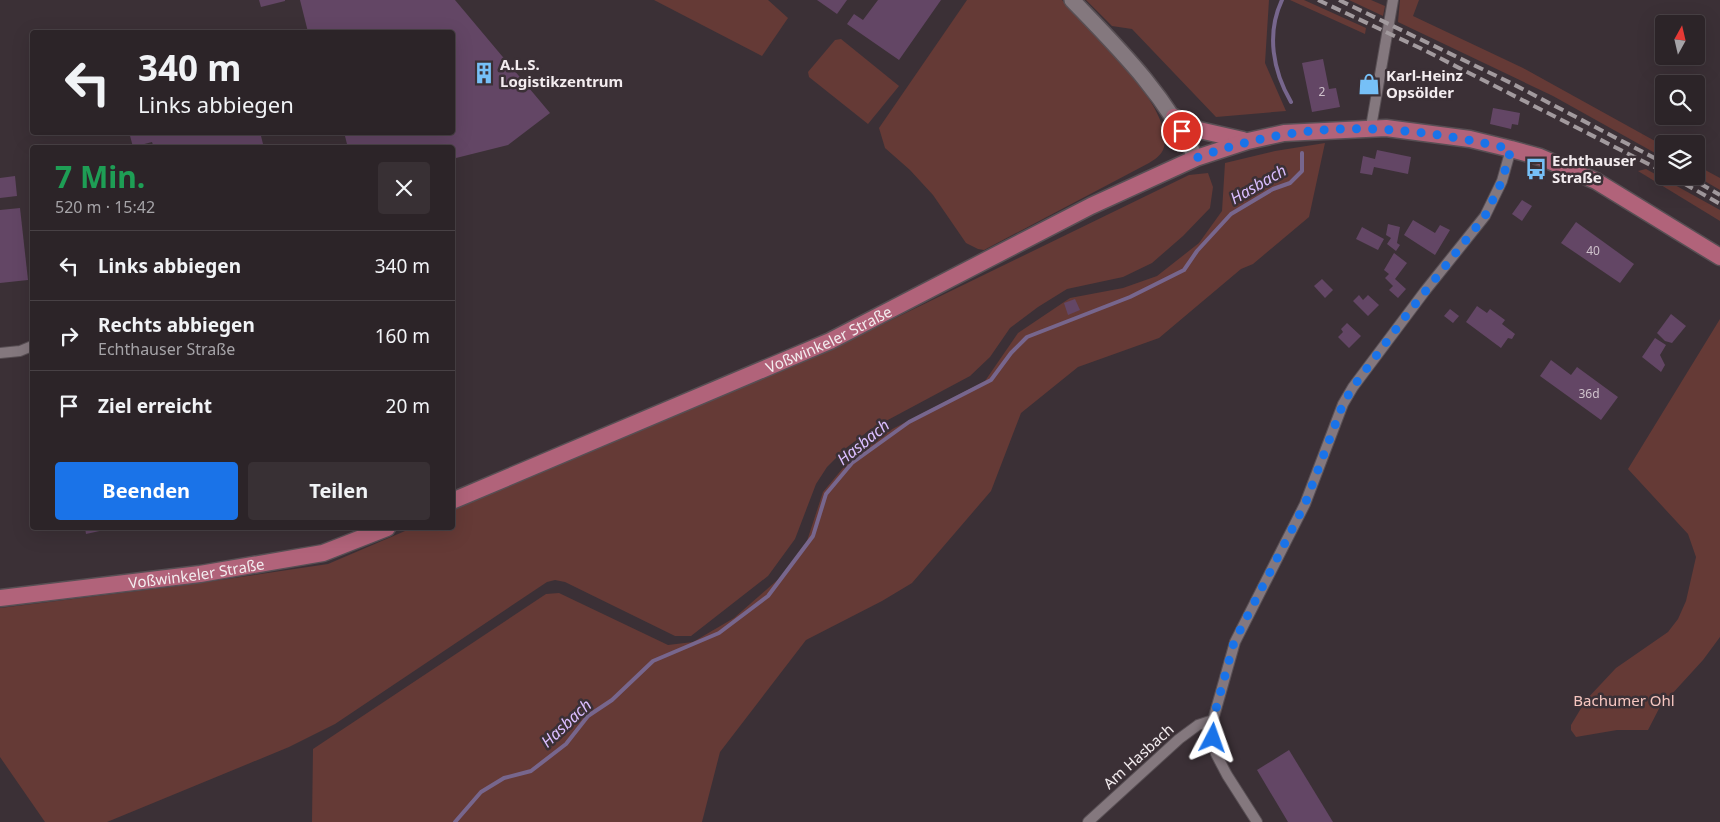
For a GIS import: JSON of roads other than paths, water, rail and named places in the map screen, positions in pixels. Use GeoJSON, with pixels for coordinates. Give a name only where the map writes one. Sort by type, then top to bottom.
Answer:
{"type":"FeatureCollection","features":[{"type":"Feature","properties":{"kind":"main road"},"geometry":{"type":"LineString","coordinates":[[1072,0],[1143,74],[1174,117],[1196,158]]}},
{"type":"Feature","properties":{"kind":"main road"},"geometry":{"type":"LineString","coordinates":[[1174,117],[1199,130],[1248,141]]}},
{"type":"Feature","properties":{"kind":"main road","name":"Voßwinkeler Straße"},"geometry":{"type":"LineString","coordinates":[[455,500],[830,341],[1091,206],[1196,158],[1248,141],[1284,133],[1371,128],[1427,132],[1511,149],[1540,158],[1596,181],[1720,257]]}},
{"type":"Feature","properties":{"kind":"main road","name":"Voßwinkeler Straße"},"geometry":{"type":"LineString","coordinates":[[0,598],[200,574],[323,553],[383,530]]}},
{"type":"Feature","properties":{"kind":"street"},"geometry":{"type":"LineString","coordinates":[[1371,128],[1393,0]]}},
{"type":"Feature","properties":{"kind":"street"},"geometry":{"type":"LineString","coordinates":[[1257,822],[1227,776],[1216,754],[1213,738],[1213,720],[1234,642],[1305,504],[1343,404],[1353,387],[1419,298],[1485,216],[1502,181],[1511,149]]}},
{"type":"Feature","properties":{"kind":"street"},"geometry":{"type":"LineString","coordinates":[[0,353],[20,351],[30,347]]}},
{"type":"Feature","properties":{"kind":"street","name":"Am Hasbach"},"geometry":{"type":"LineString","coordinates":[[1088,822],[1179,739],[1198,725],[1213,720]]}},
{"type":"Feature","properties":{"kind":"waterway","name":"Hasbach"},"geometry":{"type":"LineString","coordinates":[[1282,0],[1274,26],[1274,52],[1280,78],[1291,102]]}},
{"type":"Feature","properties":{"kind":"waterway","name":"Hasbach"},"geometry":{"type":"LineString","coordinates":[[455,822],[481,792],[504,778],[531,771],[566,744],[588,716],[612,700],[653,661],[719,633],[768,596],[813,536],[826,494],[852,463],[909,422],[991,380],[1011,353],[1027,337],[1130,297],[1184,270],[1197,251],[1231,214],[1273,189],[1290,183],[1302,171],[1302,153]]}},
{"type":"Feature","properties":{"kind":"railway"},"geometry":{"type":"LineString","coordinates":[[1318,0],[1420,48],[1655,167]]}},
{"type":"Feature","properties":{"kind":"railway"},"geometry":{"type":"LineString","coordinates":[[1339,0],[1511,83],[1655,158]]}},
{"type":"Feature","properties":{"kind":"railway"},"geometry":{"type":"LineString","coordinates":[[1687,185],[1720,204]]}},
{"type":"Feature","properties":{"kind":"railway"},"geometry":{"type":"LineString","coordinates":[[1703,185],[1720,195]]}},
{"type":"Feature","properties":{"kind":"place","name":"A.L.S. Logistikzentrum"},"geometry":{"type":"Point","coordinates":[484,73]}},
{"type":"Feature","properties":{"kind":"place","name":"Karl-Heinz Opsölder"},"geometry":{"type":"Point","coordinates":[1369,84]}},
{"type":"Feature","properties":{"kind":"place","name":"Echthauser Straße"},"geometry":{"type":"Point","coordinates":[1536,169]}},
{"type":"Feature","properties":{"kind":"park label","name":"Bachumer Ohl"},"geometry":{"type":"Point","coordinates":[1624,700]}}]}
